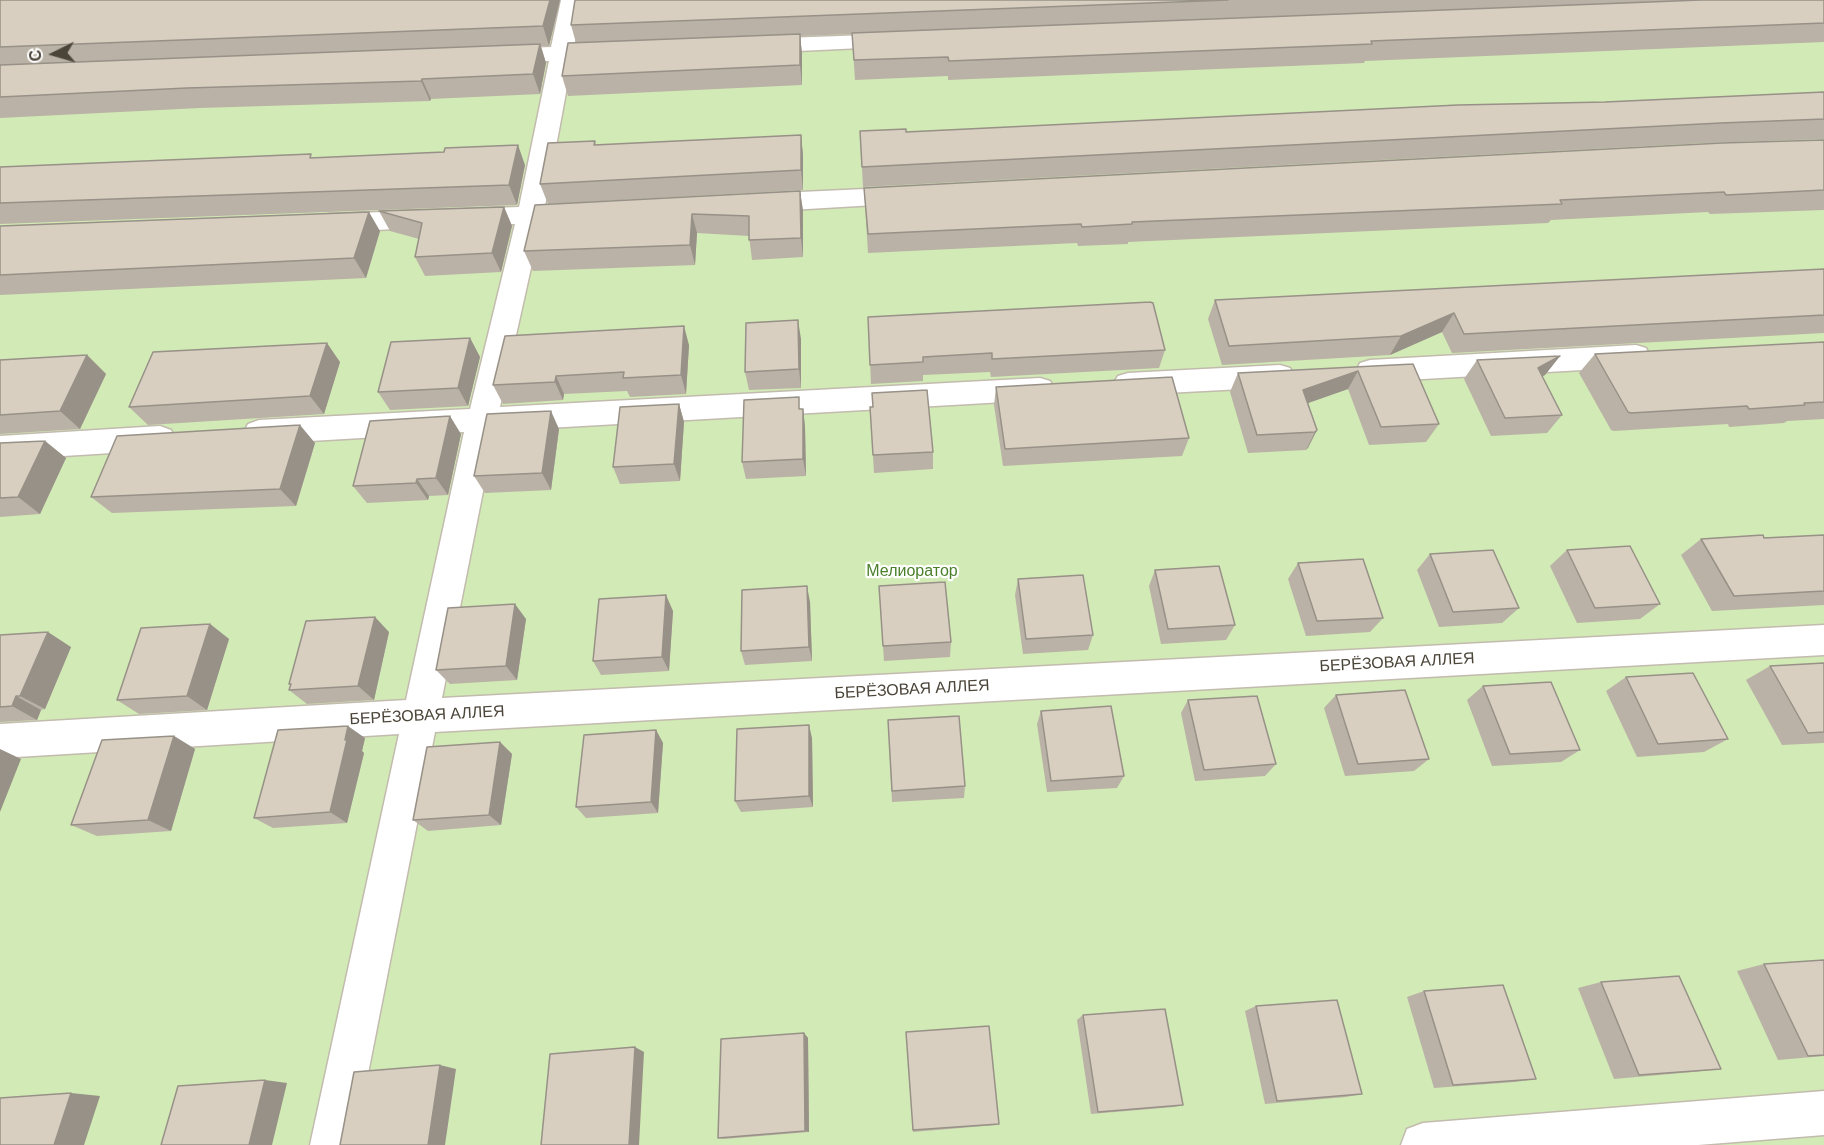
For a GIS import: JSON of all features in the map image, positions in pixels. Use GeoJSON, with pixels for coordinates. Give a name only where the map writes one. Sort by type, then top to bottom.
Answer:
{"type":"FeatureCollection","features":[{"type":"Feature","properties":{"kind":"street"},"geometry":{"type":"LineString","coordinates":[[332,1145],[482,419],[530,215],[572,0]]}},
{"type":"Feature","properties":{"kind":"street"},"geometry":{"type":"LineString","coordinates":[[740,47],[919,40]]}},
{"type":"Feature","properties":{"kind":"street"},"geometry":{"type":"LineString","coordinates":[[478,57],[633,51]]}},
{"type":"Feature","properties":{"kind":"street"},"geometry":{"type":"LineString","coordinates":[[732,204],[934,194]]}},
{"type":"Feature","properties":{"kind":"street"},"geometry":{"type":"LineString","coordinates":[[306,224],[601,211]]}},
{"type":"Feature","properties":{"kind":"street"},"geometry":{"type":"LineString","coordinates":[[1345,372],[1668,355]]}},
{"type":"Feature","properties":{"kind":"street"},"geometry":{"type":"LineString","coordinates":[[1105,385],[1309,374]]}},
{"type":"Feature","properties":{"kind":"street"},"geometry":{"type":"LineString","coordinates":[[235,434],[1069,387]]}},
{"type":"Feature","properties":{"kind":"street"},"geometry":{"type":"LineString","coordinates":[[0,448],[188,437]]}},
{"type":"Feature","properties":{"kind":"street","name":"БЕРЁЗОВАЯ АЛЛЕЯ"},"geometry":{"type":"LineString","coordinates":[[0,741],[1824,640]]}},
{"type":"Feature","properties":{"kind":"street"},"geometry":{"type":"LineString","coordinates":[[1423,1145],[1824,1113]]}},
{"type":"Feature","properties":{"kind":"green space","name":"Мелиоратор"},"geometry":{"type":"Polygon","coordinates":[[[0,0],[1824,0],[1824,1145],[0,1145],[0,0]]]}},
{"type":"Feature","properties":{"kind":"building"},"geometry":{"type":"Polygon","coordinates":[[[0,0],[550,0],[543,26],[0,47],[0,0]]]}},
{"type":"Feature","properties":{"kind":"building"},"geometry":{"type":"Polygon","coordinates":[[[575,0],[1228,0],[571,25],[575,0]]]}},
{"type":"Feature","properties":{"kind":"building"},"geometry":{"type":"Polygon","coordinates":[[[1701,0],[1824,0],[1824,23],[949,61],[948,57],[854,60],[852,33],[1701,0]]]}},
{"type":"Feature","properties":{"kind":"building"},"geometry":{"type":"Polygon","coordinates":[[[800,34],[800,65],[562,76],[568,43],[800,34]]]}},
{"type":"Feature","properties":{"kind":"building"},"geometry":{"type":"Polygon","coordinates":[[[540,44],[533,74],[422,79],[421,81],[187,88],[0,97],[0,65],[540,44]]]}},
{"type":"Feature","properties":{"kind":"building"},"geometry":{"type":"Polygon","coordinates":[[[1824,92],[1824,119],[862,167],[860,131],[906,129],[906,132],[1458,105],[1605,102],[1824,92]]]}},
{"type":"Feature","properties":{"kind":"building"},"geometry":{"type":"Polygon","coordinates":[[[801,135],[801,170],[540,184],[548,143],[595,141],[594,145],[801,135]]]}},
{"type":"Feature","properties":{"kind":"building"},"geometry":{"type":"Polygon","coordinates":[[[1824,140],[1824,190],[1560,200],[1562,204],[1132,222],[1132,224],[1082,227],[1081,224],[868,234],[864,188],[1722,143],[1824,140]]]}},
{"type":"Feature","properties":{"kind":"building"},"geometry":{"type":"Polygon","coordinates":[[[518,145],[509,185],[0,203],[0,167],[311,154],[310,158],[444,152],[445,148],[518,145]]]}},
{"type":"Feature","properties":{"kind":"building"},"geometry":{"type":"Polygon","coordinates":[[[800,191],[801,238],[749,240],[749,216],[692,214],[690,245],[524,251],[535,205],[800,191]]]}},
{"type":"Feature","properties":{"kind":"building"},"geometry":{"type":"Polygon","coordinates":[[[504,207],[492,253],[415,257],[422,223],[379,211],[504,207]]]}},
{"type":"Feature","properties":{"kind":"building"},"geometry":{"type":"Polygon","coordinates":[[[369,212],[354,258],[0,275],[0,226],[369,212]]]}},
{"type":"Feature","properties":{"kind":"building"},"geometry":{"type":"Polygon","coordinates":[[[1824,269],[1824,315],[1464,334],[1454,313],[1401,336],[1229,346],[1215,300],[1824,269]]]}},
{"type":"Feature","properties":{"kind":"building"},"geometry":{"type":"Polygon","coordinates":[[[1153,303],[1165,350],[992,359],[992,353],[923,357],[923,362],[870,365],[868,317],[1153,303]]]}},
{"type":"Feature","properties":{"kind":"building"},"geometry":{"type":"Polygon","coordinates":[[[798,320],[799,369],[745,372],[746,323],[798,320]]]}},
{"type":"Feature","properties":{"kind":"building"},"geometry":{"type":"Polygon","coordinates":[[[684,326],[681,375],[623,378],[624,372],[556,376],[555,382],[493,385],[505,336],[684,326]]]}},
{"type":"Feature","properties":{"kind":"building"},"geometry":{"type":"Polygon","coordinates":[[[470,338],[458,388],[378,392],[391,342],[470,338]]]}},
{"type":"Feature","properties":{"kind":"building"},"geometry":{"type":"Polygon","coordinates":[[[1824,342],[1824,402],[1749,409],[1747,406],[1628,412],[1595,354],[1824,342]]]}},
{"type":"Feature","properties":{"kind":"building"},"geometry":{"type":"Polygon","coordinates":[[[327,343],[310,396],[129,407],[153,352],[327,343]]]}},
{"type":"Feature","properties":{"kind":"building"},"geometry":{"type":"Polygon","coordinates":[[[87,355],[60,411],[0,415],[0,360],[87,355]]]}},
{"type":"Feature","properties":{"kind":"building"},"geometry":{"type":"Polygon","coordinates":[[[1560,356],[1538,368],[1562,415],[1505,418],[1477,360],[1560,356]]]}},
{"type":"Feature","properties":{"kind":"building"},"geometry":{"type":"Polygon","coordinates":[[[1413,364],[1439,424],[1381,427],[1358,371],[1303,390],[1317,430],[1315,432],[1257,435],[1238,373],[1413,364]]]}},
{"type":"Feature","properties":{"kind":"building"},"geometry":{"type":"Polygon","coordinates":[[[1172,377],[1189,438],[1005,449],[996,387],[1172,377]]]}},
{"type":"Feature","properties":{"kind":"building"},"geometry":{"type":"Polygon","coordinates":[[[927,390],[933,452],[873,455],[870,407],[873,407],[872,393],[927,390]]]}},
{"type":"Feature","properties":{"kind":"building"},"geometry":{"type":"Polygon","coordinates":[[[799,397],[799,409],[803,409],[803,459],[742,462],[744,400],[799,397]]]}},
{"type":"Feature","properties":{"kind":"building"},"geometry":{"type":"Polygon","coordinates":[[[679,404],[674,464],[613,467],[620,407],[679,404]]]}},
{"type":"Feature","properties":{"kind":"building"},"geometry":{"type":"Polygon","coordinates":[[[551,411],[542,473],[474,476],[487,414],[551,411]]]}},
{"type":"Feature","properties":{"kind":"building"},"geometry":{"type":"Polygon","coordinates":[[[450,416],[436,478],[417,479],[416,483],[353,486],[370,421],[450,416]]]}},
{"type":"Feature","properties":{"kind":"building"},"geometry":{"type":"Polygon","coordinates":[[[300,425],[280,489],[91,497],[117,436],[300,425]]]}},
{"type":"Feature","properties":{"kind":"building"},"geometry":{"type":"Polygon","coordinates":[[[45,441],[18,497],[0,498],[0,443],[45,441]]]}},
{"type":"Feature","properties":{"kind":"building"},"geometry":{"type":"Polygon","coordinates":[[[1763,535],[1764,538],[1824,535],[1824,591],[1734,596],[1701,539],[1763,535]]]}},
{"type":"Feature","properties":{"kind":"building"},"geometry":{"type":"Polygon","coordinates":[[[1630,546],[1660,604],[1595,608],[1567,550],[1630,546]]]}},
{"type":"Feature","properties":{"kind":"building"},"geometry":{"type":"Polygon","coordinates":[[[1493,550],[1519,608],[1453,612],[1430,554],[1493,550]]]}},
{"type":"Feature","properties":{"kind":"building"},"geometry":{"type":"Polygon","coordinates":[[[1363,559],[1383,618],[1317,621],[1298,563],[1363,559]]]}},
{"type":"Feature","properties":{"kind":"building"},"geometry":{"type":"Polygon","coordinates":[[[1219,566],[1235,625],[1168,629],[1155,570],[1219,566]]]}},
{"type":"Feature","properties":{"kind":"building"},"geometry":{"type":"Polygon","coordinates":[[[1083,575],[1093,635],[1026,639],[1018,579],[1083,575]]]}},
{"type":"Feature","properties":{"kind":"building"},"geometry":{"type":"Polygon","coordinates":[[[945,582],[951,642],[883,646],[879,586],[945,582]]]}},
{"type":"Feature","properties":{"kind":"building"},"geometry":{"type":"Polygon","coordinates":[[[807,586],[809,647],[741,651],[742,590],[807,586]]]}},
{"type":"Feature","properties":{"kind":"building"},"geometry":{"type":"Polygon","coordinates":[[[666,595],[662,657],[593,661],[599,599],[666,595]]]}},
{"type":"Feature","properties":{"kind":"building"},"geometry":{"type":"Polygon","coordinates":[[[515,604],[506,666],[436,670],[448,608],[515,604]]]}},
{"type":"Feature","properties":{"kind":"building"},"geometry":{"type":"Polygon","coordinates":[[[375,617],[358,686],[289,690],[306,621],[375,617]]]}},
{"type":"Feature","properties":{"kind":"building"},"geometry":{"type":"Polygon","coordinates":[[[210,624],[187,696],[117,700],[141,628],[210,624]]]}},
{"type":"Feature","properties":{"kind":"building"},"geometry":{"type":"Polygon","coordinates":[[[48,632],[20,696],[16,696],[12,706],[0,707],[0,635],[48,632]]]}},
{"type":"Feature","properties":{"kind":"building"},"geometry":{"type":"Polygon","coordinates":[[[1824,663],[1824,732],[1808,733],[1770,666],[1824,663]]]}},
{"type":"Feature","properties":{"kind":"building"},"geometry":{"type":"Polygon","coordinates":[[[1693,673],[1728,739],[1658,744],[1626,677],[1693,673]]]}},
{"type":"Feature","properties":{"kind":"building"},"geometry":{"type":"Polygon","coordinates":[[[1551,682],[1580,750],[1510,754],[1483,686],[1551,682]]]}},
{"type":"Feature","properties":{"kind":"building"},"geometry":{"type":"Polygon","coordinates":[[[1405,690],[1429,759],[1358,764],[1336,695],[1405,690]]]}},
{"type":"Feature","properties":{"kind":"building"},"geometry":{"type":"Polygon","coordinates":[[[1257,696],[1276,764],[1204,770],[1188,700],[1257,696]]]}},
{"type":"Feature","properties":{"kind":"building"},"geometry":{"type":"Polygon","coordinates":[[[1111,706],[1124,776],[1051,781],[1041,711],[1111,706]]]}},
{"type":"Feature","properties":{"kind":"building"},"geometry":{"type":"Polygon","coordinates":[[[959,716],[965,786],[892,791],[888,720],[959,716]]]}},
{"type":"Feature","properties":{"kind":"building"},"geometry":{"type":"Polygon","coordinates":[[[809,725],[809,796],[735,801],[737,729],[809,725]]]}},
{"type":"Feature","properties":{"kind":"building"},"geometry":{"type":"Polygon","coordinates":[[[348,726],[345,740],[347,740],[330,812],[254,818],[278,730],[348,726]]]}},
{"type":"Feature","properties":{"kind":"building"},"geometry":{"type":"Polygon","coordinates":[[[656,730],[651,802],[576,807],[584,735],[656,730]]]}},
{"type":"Feature","properties":{"kind":"building"},"geometry":{"type":"Polygon","coordinates":[[[174,736],[148,820],[71,825],[102,740],[174,736]]]}},
{"type":"Feature","properties":{"kind":"building"},"geometry":{"type":"Polygon","coordinates":[[[500,742],[489,815],[413,820],[427,747],[500,742]]]}},
{"type":"Feature","properties":{"kind":"building"},"geometry":{"type":"Polygon","coordinates":[[[1824,960],[1824,1055],[1808,1056],[1764,964],[1824,960]]]}},
{"type":"Feature","properties":{"kind":"building"},"geometry":{"type":"Polygon","coordinates":[[[1679,976],[1721,1069],[1639,1075],[1601,982],[1679,976]]]}},
{"type":"Feature","properties":{"kind":"building"},"geometry":{"type":"Polygon","coordinates":[[[1503,985],[1536,1079],[1453,1085],[1424,991],[1503,985]]]}},
{"type":"Feature","properties":{"kind":"building"},"geometry":{"type":"Polygon","coordinates":[[[1337,1000],[1362,1094],[1277,1101],[1256,1006],[1337,1000]]]}},
{"type":"Feature","properties":{"kind":"building"},"geometry":{"type":"Polygon","coordinates":[[[1165,1009],[1183,1105],[1098,1112],[1083,1015],[1165,1009]]]}},
{"type":"Feature","properties":{"kind":"building"},"geometry":{"type":"Polygon","coordinates":[[[989,1026],[999,1124],[913,1130],[906,1032],[989,1026]]]}},
{"type":"Feature","properties":{"kind":"building"},"geometry":{"type":"Polygon","coordinates":[[[804,1033],[805,1131],[718,1138],[721,1039],[804,1033]]]}},
{"type":"Feature","properties":{"kind":"building"},"geometry":{"type":"Polygon","coordinates":[[[635,1047],[629,1145],[541,1145],[550,1054],[635,1047]]]}},
{"type":"Feature","properties":{"kind":"building"},"geometry":{"type":"Polygon","coordinates":[[[440,1065],[428,1145],[340,1145],[354,1072],[440,1065]]]}},
{"type":"Feature","properties":{"kind":"building"},"geometry":{"type":"Polygon","coordinates":[[[265,1080],[249,1145],[161,1145],[178,1086],[265,1080]]]}},
{"type":"Feature","properties":{"kind":"building"},"geometry":{"type":"Polygon","coordinates":[[[71,1093],[54,1145],[0,1145],[0,1098],[71,1093]]]}}]}
